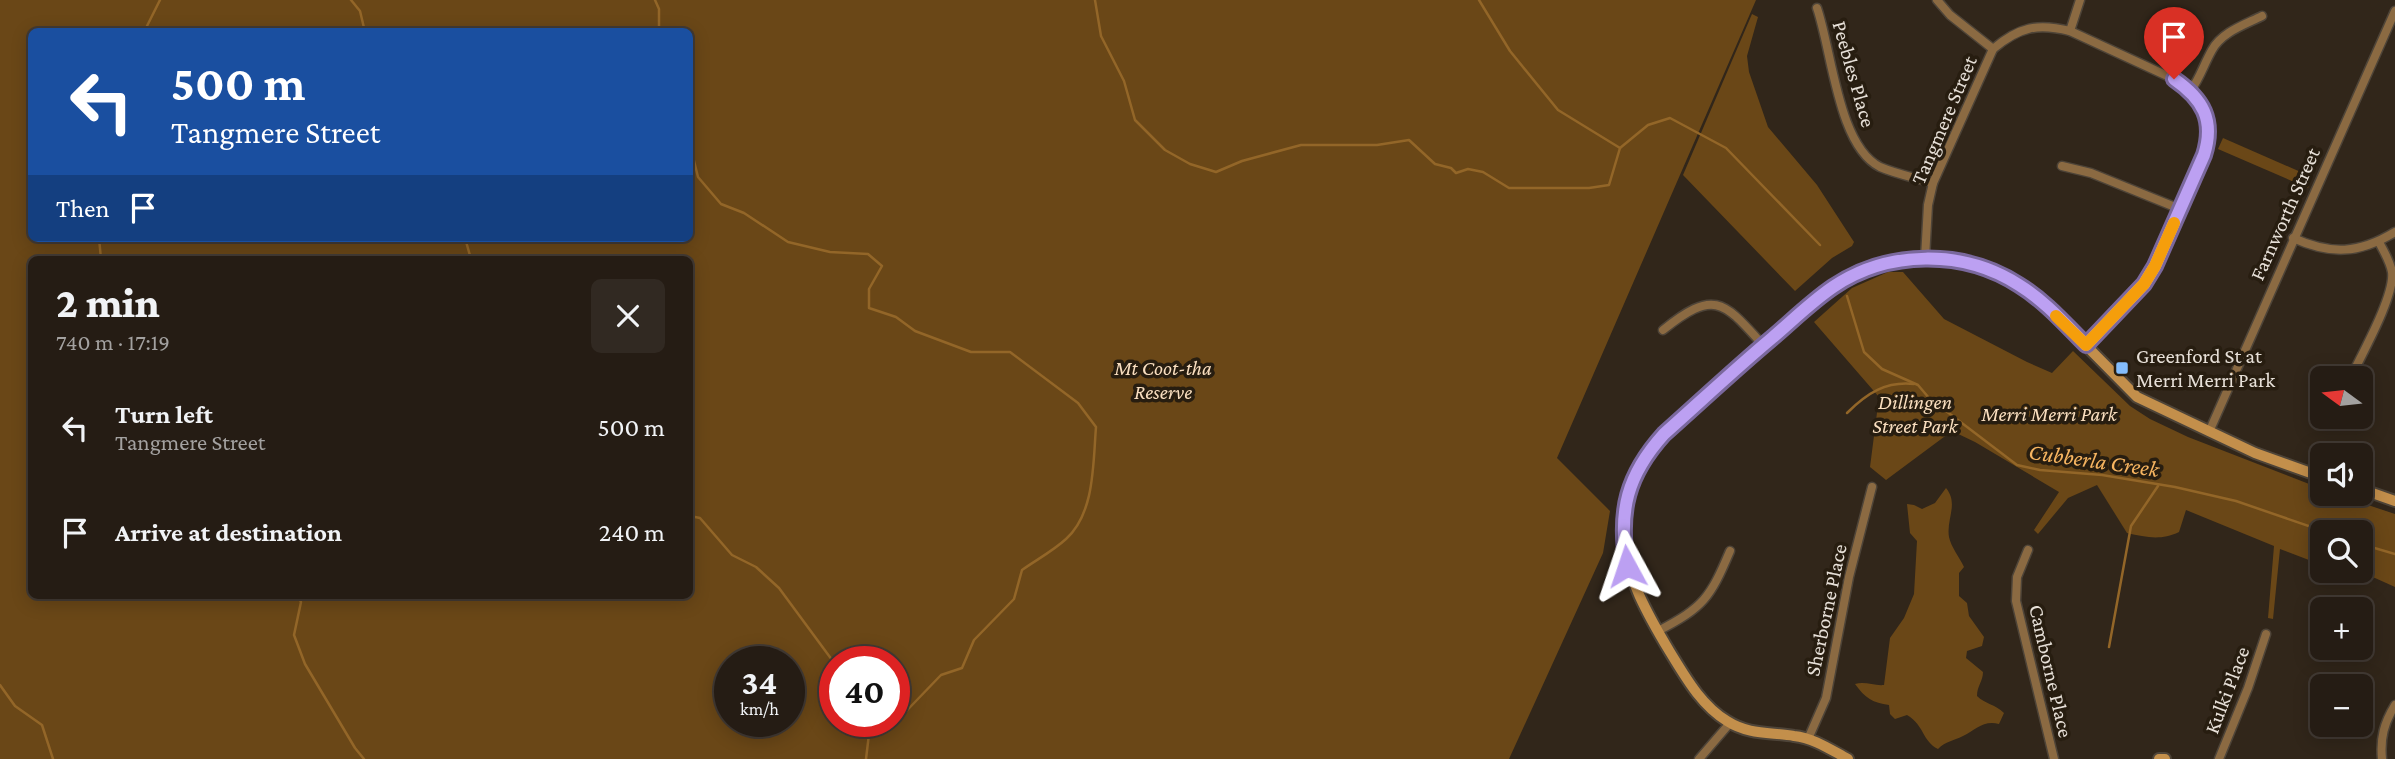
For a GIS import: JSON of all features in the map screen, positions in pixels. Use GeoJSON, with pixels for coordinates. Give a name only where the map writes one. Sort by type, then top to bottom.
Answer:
{"type":"FeatureCollection","features":[{"type":"Feature","properties":{"kind":"street"},"geometry":{"type":"LineString","coordinates":[[1937,0],[1950,15],[1993,49]]}},
{"type":"Feature","properties":{"kind":"street"},"geometry":{"type":"LineString","coordinates":[[2070,31],[2080,0]]}},
{"type":"Feature","properties":{"kind":"street","name":"Peebles Place"},"geometry":{"type":"LineString","coordinates":[[1817,8],[1853,140],[1865,156],[1879,166],[1933,183]]}},
{"type":"Feature","properties":{"kind":"street","name":"Farnworth Street"},"geometry":{"type":"LineString","coordinates":[[2209,432],[2395,11]]}},
{"type":"Feature","properties":{"kind":"street"},"geometry":{"type":"LineString","coordinates":[[2086,345],[2144,284],[2155,266],[2180,209],[2208,141],[2208,120],[2191,90],[2212,50],[2221,38],[2263,16]]}},
{"type":"Feature","properties":{"kind":"street","name":"Tangmere Street"},"geometry":{"type":"LineString","coordinates":[[1925,258],[1928,205],[1933,183],[1993,49],[2010,35],[2022,29],[2053,27],[2070,31],[2174,79],[2191,90]]}},
{"type":"Feature","properties":{"kind":"street"},"geometry":{"type":"LineString","coordinates":[[2062,166],[2091,173],[2180,209]]}},
{"type":"Feature","properties":{"kind":"street"},"geometry":{"type":"LineString","coordinates":[[2293,238],[2314,247],[2350,250],[2379,242],[2395,232]]}},
{"type":"Feature","properties":{"kind":"street"},"geometry":{"type":"LineString","coordinates":[[2356,366],[2389,293],[2392,275],[2389,260],[2379,242]]}},
{"type":"Feature","properties":{"kind":"street"},"geometry":{"type":"LineString","coordinates":[[1848,759],[1808,739],[1750,732],[1730,723],[1699,698],[1641,603],[1627,566],[1623,517],[1626,495],[1650,449],[1763,345],[1840,282],[1885,263],[1925,258],[1958,261],[1989,269],[2041,300],[2137,397],[2209,432],[2310,473]]}},
{"type":"Feature","properties":{"kind":"street"},"geometry":{"type":"LineString","coordinates":[[1663,330],[1692,309],[1709,304],[1724,307],[1740,318],[1763,345]]}},
{"type":"Feature","properties":{"kind":"street","name":"Sherborne Place"},"geometry":{"type":"LineString","coordinates":[[1808,739],[1828,688],[1849,577],[1872,487]]}},
{"type":"Feature","properties":{"kind":"street"},"geometry":{"type":"LineString","coordinates":[[2373,493],[2395,501]]}},
{"type":"Feature","properties":{"kind":"street","name":"Camborne Place"},"geometry":{"type":"LineString","coordinates":[[2028,550],[2017,577],[2016,601],[2054,759]]}},
{"type":"Feature","properties":{"kind":"street"},"geometry":{"type":"LineString","coordinates":[[1658,631],[1700,605],[1710,595],[1730,551]]}},
{"type":"Feature","properties":{"kind":"street","name":"Kulki Place"},"geometry":{"type":"LineString","coordinates":[[2219,759],[2248,688],[2266,634]]}},
{"type":"Feature","properties":{"kind":"street"},"geometry":{"type":"LineString","coordinates":[[2382,759],[2380,741],[2387,717],[2395,705]]}},
{"type":"Feature","properties":{"kind":"street"},"geometry":{"type":"LineString","coordinates":[[1699,759],[1730,723]]}},
{"type":"Feature","properties":{"kind":"street"},"geometry":{"type":"LineString","coordinates":[[2159,759],[2165,759]]}},
{"type":"Feature","properties":{"kind":"green space","name":"Mt Coot-tha Reserve"},"geometry":{"type":"Polygon","coordinates":[[[0,0],[1756,0],[1557,458],[1610,511],[1603,553],[1509,759],[0,759],[0,0]]]}},
{"type":"Feature","properties":{"kind":"green space"},"geometry":{"type":"Polygon","coordinates":[[[1752,14],[1758,17],[1747,56],[1749,72],[1768,127],[1817,185],[1854,242],[1795,291],[1683,175],[1752,14]]]}},
{"type":"Feature","properties":{"kind":"green space"},"geometry":{"type":"Polygon","coordinates":[[[2223,138],[2312,177],[2308,188],[2218,149],[2223,138]]]}},
{"type":"Feature","properties":{"kind":"green space"},"geometry":{"type":"Polygon","coordinates":[[[1888,272],[1903,272],[1944,319],[2052,373],[2073,351],[2130,406],[2150,419],[2188,437],[2310,484],[2310,506],[2371,506],[2395,514],[2395,587],[2373,578],[2373,520],[2310,520],[2310,560],[2280,549],[2273,619],[2268,618],[2274,546],[2186,510],[2179,532],[2172,535],[2153,537],[2127,533],[2097,485],[2068,498],[2038,534],[2034,530],[2059,492],[1952,431],[1886,480],[1870,467],[1879,397],[1814,322],[1852,288],[1888,272]]]}},
{"type":"Feature","properties":{"kind":"green space"},"geometry":{"type":"Polygon","coordinates":[[[1946,488],[1952,500],[1949,537],[1964,567],[1959,573],[1959,596],[1967,603],[1969,616],[1984,637],[1982,646],[1967,651],[1966,658],[1983,672],[1977,696],[2004,713],[1999,724],[1984,724],[1938,749],[1929,742],[1913,719],[1907,715],[1895,719],[1890,714],[1889,705],[1870,699],[1855,684],[1884,685],[1890,638],[1904,618],[1914,594],[1917,541],[1910,533],[1907,504],[1922,509],[1935,503],[1946,488]]]}},
{"type":"Feature","properties":{"kind":"waterway"},"geometry":{"type":"LineString","coordinates":[[147,28],[160,0]]}},
{"type":"Feature","properties":{"kind":"waterway"},"geometry":{"type":"LineString","coordinates":[[351,0],[360,11],[364,28]]}},
{"type":"Feature","properties":{"kind":"waterway"},"geometry":{"type":"LineString","coordinates":[[655,0],[659,9],[659,28]]}},
{"type":"Feature","properties":{"kind":"waterway","name":"Cubberla Creek"},"geometry":{"type":"LineString","coordinates":[[1095,0],[1101,36],[1124,81],[1135,120],[1165,150],[1190,164],[1216,172],[1242,161],[1301,145],[1377,145],[1409,140],[1435,164],[1451,168],[1456,173],[1468,169],[1483,172],[1509,188],[1589,188],[1609,185],[1620,148],[1648,125],[1670,118],[1726,148],[1820,245]]}},
{"type":"Feature","properties":{"kind":"waterway"},"geometry":{"type":"LineString","coordinates":[[1479,0],[1510,51],[1558,110],[1620,148]]}},
{"type":"Feature","properties":{"kind":"waterway"},"geometry":{"type":"LineString","coordinates":[[693,157],[698,177],[721,204],[744,213],[788,242],[830,252],[868,254],[882,266],[869,289],[869,308],[896,317],[915,331],[971,352],[1010,352],[1078,403],[1096,427],[1091,487],[1082,516],[1075,528],[1061,543],[1022,570],[1014,599],[974,640],[962,668],[941,675],[910,707]]}},
{"type":"Feature","properties":{"kind":"waterway"},"geometry":{"type":"LineString","coordinates":[[99,242],[101,256]]}},
{"type":"Feature","properties":{"kind":"waterway"},"geometry":{"type":"LineString","coordinates":[[466,242],[470,256]]}},
{"type":"Feature","properties":{"kind":"waterway","name":"Cubberla Creek"},"geometry":{"type":"LineString","coordinates":[[1847,296],[1864,352],[1882,369],[1918,385],[1929,398],[2017,465],[2175,487],[2236,501],[2310,526]]}},
{"type":"Feature","properties":{"kind":"waterway"},"geometry":{"type":"LineString","coordinates":[[1847,413],[1878,390],[1895,384],[1914,384]]}},
{"type":"Feature","properties":{"kind":"waterway"},"geometry":{"type":"LineString","coordinates":[[2109,647],[2131,526],[2158,486]]}},
{"type":"Feature","properties":{"kind":"waterway"},"geometry":{"type":"LineString","coordinates":[[693,517],[700,518],[732,555],[756,567],[779,588],[822,646]]}},
{"type":"Feature","properties":{"kind":"waterway","name":"Cubberla Creek"},"geometry":{"type":"LineString","coordinates":[[2373,548],[2395,554]]}},
{"type":"Feature","properties":{"kind":"waterway"},"geometry":{"type":"LineString","coordinates":[[299,599],[301,602],[294,635],[305,664],[364,759]]}},
{"type":"Feature","properties":{"kind":"waterway"},"geometry":{"type":"LineString","coordinates":[[0,685],[15,706],[42,725],[53,759]]}},
{"type":"Feature","properties":{"kind":"waterway"},"geometry":{"type":"LineString","coordinates":[[866,759],[869,737]]}},
{"type":"Feature","properties":{"kind":"slow traffic"},"geometry":{"type":"LineString","coordinates":[[2056,316],[2086,345],[2144,284],[2174,223]]}},
{"type":"Feature","properties":{"kind":"place","name":"Greenford St at Merri Merri Park"},"geometry":{"type":"Point","coordinates":[2122,368]}},
{"type":"Feature","properties":{"kind":"route"},"geometry":{"type":"LineString","coordinates":[[1627,566],[1623,517],[1626,495],[1650,449],[1763,345],[1840,282],[1898,260],[1925,258],[1958,261],[1989,269],[2018,284],[2041,300],[2086,345],[2144,284],[2155,266],[2204,155],[2208,141],[2208,120],[2191,90],[2174,79]]}},
{"type":"Feature","properties":{"kind":"park label","name":"Dillingen Street Park"},"geometry":{"type":"Point","coordinates":[1915,414]}},
{"type":"Feature","properties":{"kind":"park label","name":"Merri Merri Park"},"geometry":{"type":"Point","coordinates":[2049,414]}}]}
